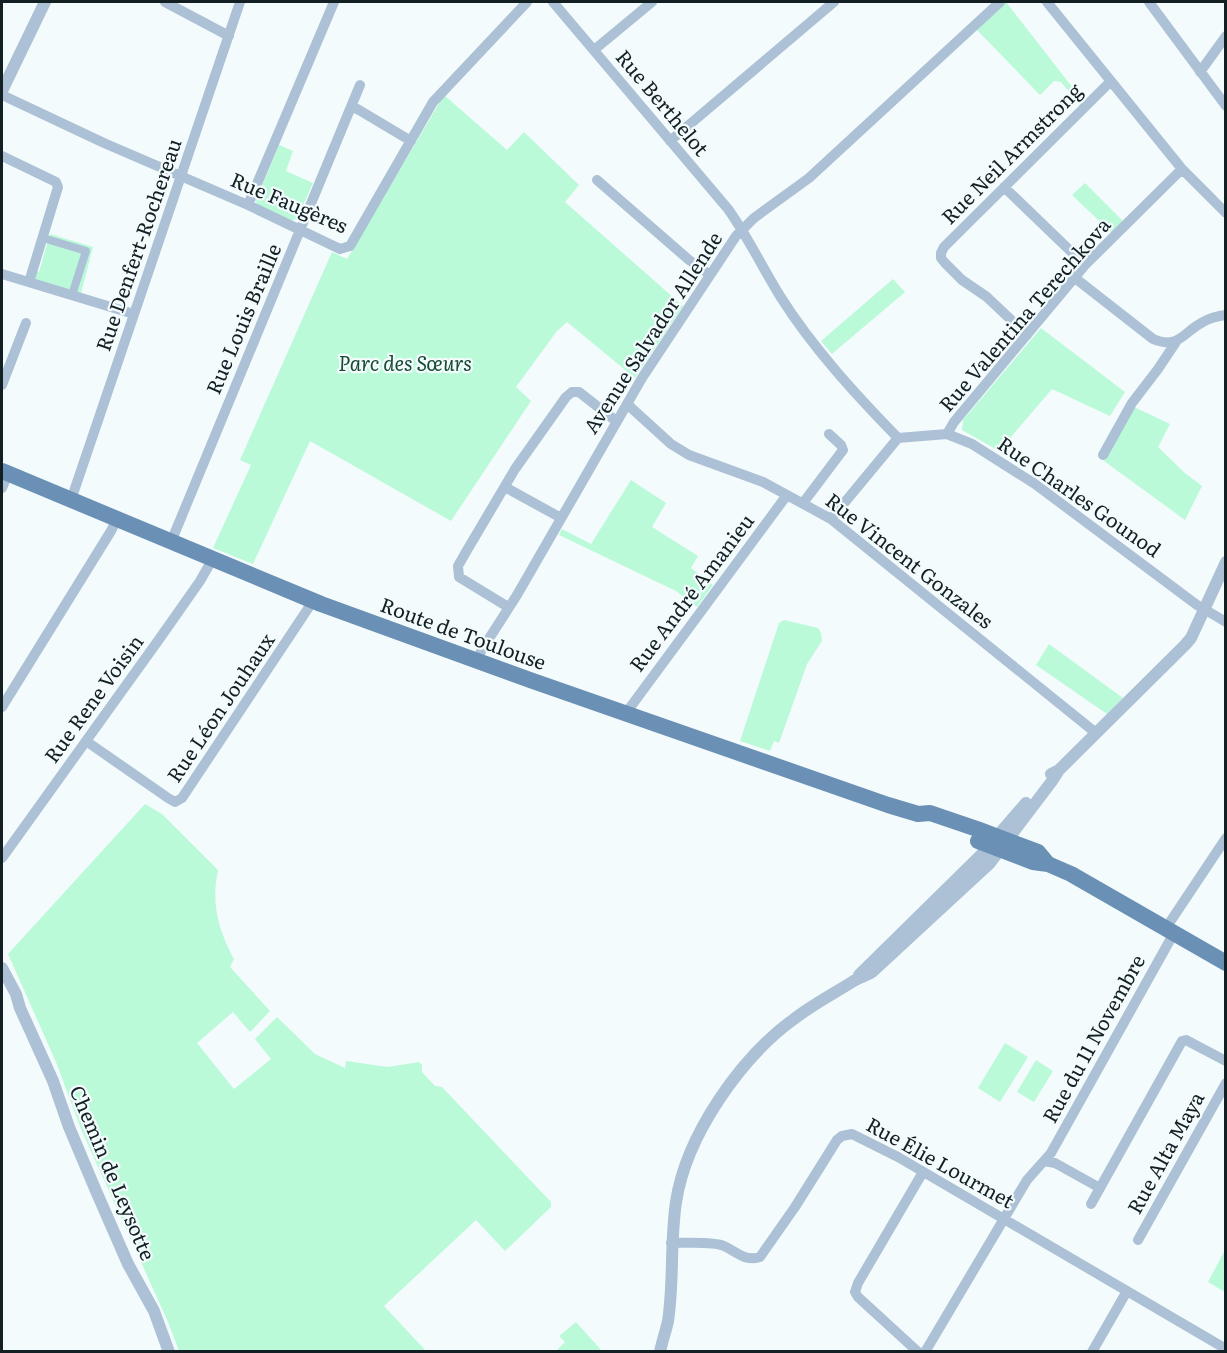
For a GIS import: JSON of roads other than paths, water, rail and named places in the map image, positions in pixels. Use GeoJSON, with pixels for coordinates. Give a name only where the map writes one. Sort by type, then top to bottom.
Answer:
{"type":"FeatureCollection","features":[{"type":"Feature","properties":{"kind":"main road","name":"Route de Toulouse"},"geometry":{"type":"LineString","coordinates":[[4,478],[71,500],[313,601],[478,661],[918,814],[930,813],[999,843],[1038,852],[1048,864],[1082,880],[1226,963]]}},
{"type":"Feature","properties":{"kind":"street"},"geometry":{"type":"LineString","coordinates":[[2,93],[5,71],[45,2]]}},
{"type":"Feature","properties":{"kind":"street"},"geometry":{"type":"LineString","coordinates":[[165,2],[229,36]]}},
{"type":"Feature","properties":{"kind":"street","name":"Rue Denfert-Rochereau"},"geometry":{"type":"LineString","coordinates":[[71,500],[240,2]]}},
{"type":"Feature","properties":{"kind":"street"},"geometry":{"type":"LineString","coordinates":[[248,205],[334,2]]}},
{"type":"Feature","properties":{"kind":"street","name":"Rue Faugères"},"geometry":{"type":"LineString","coordinates":[[2,93],[340,249],[347,248],[433,102],[527,2]]}},
{"type":"Feature","properties":{"kind":"street","name":"Rue Berthelot"},"geometry":{"type":"LineString","coordinates":[[552,2],[742,229]]}},
{"type":"Feature","properties":{"kind":"street"},"geometry":{"type":"LineString","coordinates":[[594,50],[652,2]]}},
{"type":"Feature","properties":{"kind":"street"},"geometry":{"type":"LineString","coordinates":[[670,141],[834,2]]}},
{"type":"Feature","properties":{"kind":"street","name":"Avenue Salvador Allende"},"geometry":{"type":"LineString","coordinates":[[478,661],[481,651],[616,421],[727,247],[754,218],[809,178],[1000,2]]}},
{"type":"Feature","properties":{"kind":"street"},"geometry":{"type":"LineString","coordinates":[[1047,2],[1182,169],[1226,213]]}},
{"type":"Feature","properties":{"kind":"street"},"geometry":{"type":"LineString","coordinates":[[1149,2],[1226,106]]}},
{"type":"Feature","properties":{"kind":"street"},"geometry":{"type":"LineString","coordinates":[[1200,72],[1226,36]]}},
{"type":"Feature","properties":{"kind":"street","name":"Rue Neil Armstrong"},"geometry":{"type":"LineString","coordinates":[[1027,335],[987,297],[962,280],[941,258],[941,253],[944,247],[1110,82]]}},
{"type":"Feature","properties":{"kind":"street","name":"Rue Louis Braille"},"geometry":{"type":"LineString","coordinates":[[171,542],[360,85]]}},
{"type":"Feature","properties":{"kind":"street"},"geometry":{"type":"LineString","coordinates":[[350,110],[353,107],[359,110],[411,141]]}},
{"type":"Feature","properties":{"kind":"street"},"geometry":{"type":"LineString","coordinates":[[2,156],[56,182],[58,187],[29,282]]}},
{"type":"Feature","properties":{"kind":"street","name":"Rue Valentina Terechkova"},"geometry":{"type":"LineString","coordinates":[[947,434],[954,422],[1085,265],[1182,169]]}},
{"type":"Feature","properties":{"kind":"street"},"geometry":{"type":"LineString","coordinates":[[597,180],[689,260],[710,274]]}},
{"type":"Feature","properties":{"kind":"street"},"geometry":{"type":"LineString","coordinates":[[1004,187],[1085,265]]}},
{"type":"Feature","properties":{"kind":"street"},"geometry":{"type":"LineString","coordinates":[[742,229],[780,296],[809,338],[898,438],[831,519]]}},
{"type":"Feature","properties":{"kind":"street"},"geometry":{"type":"LineString","coordinates":[[44,238],[86,251],[72,295]]}},
{"type":"Feature","properties":{"kind":"street"},"geometry":{"type":"LineString","coordinates":[[2,274],[134,314]]}},
{"type":"Feature","properties":{"kind":"street"},"geometry":{"type":"LineString","coordinates":[[1075,278],[1153,339],[1164,344],[1176,342]]}},
{"type":"Feature","properties":{"kind":"street"},"geometry":{"type":"LineString","coordinates":[[1104,455],[1132,404],[1176,342],[1201,322],[1226,315]]}},
{"type":"Feature","properties":{"kind":"street"},"geometry":{"type":"LineString","coordinates":[[2,385],[6,360],[26,323]]}},
{"type":"Feature","properties":{"kind":"street"},"geometry":{"type":"LineString","coordinates":[[508,607],[462,580],[457,569],[505,487],[566,397],[572,392],[579,392],[616,421]]}},
{"type":"Feature","properties":{"kind":"street","name":"Rue Vincent Gonzales"},"geometry":{"type":"LineString","coordinates":[[627,404],[671,444],[689,455],[752,477],[831,519],[1096,733]]}},
{"type":"Feature","properties":{"kind":"street"},"geometry":{"type":"LineString","coordinates":[[803,503],[843,450],[829,434]]}},
{"type":"Feature","properties":{"kind":"street","name":"Rue Charles Gounod"},"geometry":{"type":"LineString","coordinates":[[898,438],[947,434],[972,444],[1025,477],[1204,609],[1226,622]]}},
{"type":"Feature","properties":{"kind":"street"},"geometry":{"type":"LineString","coordinates":[[505,487],[561,518]]}},
{"type":"Feature","properties":{"kind":"street","name":"Rue André Amanieu"},"geometry":{"type":"LineString","coordinates":[[626,713],[787,495]]}},
{"type":"Feature","properties":{"kind":"street"},"geometry":{"type":"LineString","coordinates":[[2,707],[117,519]]}},
{"type":"Feature","properties":{"kind":"street","name":"Rue Rene Voisin"},"geometry":{"type":"LineString","coordinates":[[2,858],[212,560]]}},
{"type":"Feature","properties":{"kind":"street"},"geometry":{"type":"LineString","coordinates":[[660,1352],[668,1321],[671,1243],[676,1201],[685,1162],[704,1123],[730,1084],[760,1048],[793,1019],[855,981],[862,971],[999,843],[1059,770],[1185,645],[1226,562]]}},
{"type":"Feature","properties":{"kind":"street","name":"Rue Léon Jouhaux"},"geometry":{"type":"LineString","coordinates":[[86,741],[168,798],[176,802],[183,798],[313,601]]}},
{"type":"Feature","properties":{"kind":"street","name":"Rue du 11 Novembre"},"geometry":{"type":"LineString","coordinates":[[925,1352],[1027,1180],[1044,1161],[1062,1133],[1170,930],[1226,838]]}},
{"type":"Feature","properties":{"kind":"street","name":"Chemin de Leysotte"},"geometry":{"type":"LineString","coordinates":[[2,968],[16,993],[20,1008]]}},
{"type":"Feature","properties":{"kind":"street","name":"Chemin de Leysotte"},"geometry":{"type":"LineString","coordinates":[[2,981],[20,1008],[53,1081],[69,1127],[96,1191],[128,1264],[154,1311],[169,1352]]}},
{"type":"Feature","properties":{"kind":"street"},"geometry":{"type":"LineString","coordinates":[[1091,1204],[1182,1041],[1186,1040],[1226,1061]]}},
{"type":"Feature","properties":{"kind":"street","name":"Rue Alta Maya"},"geometry":{"type":"LineString","coordinates":[[1138,1240],[1226,1083]]}},
{"type":"Feature","properties":{"kind":"street","name":"Rue Élie Lourmet"},"geometry":{"type":"LineString","coordinates":[[671,1243],[720,1244],[743,1257],[754,1259],[760,1257],[837,1140],[847,1134],[856,1135],[1226,1349]]}},
{"type":"Feature","properties":{"kind":"street"},"geometry":{"type":"LineString","coordinates":[[1044,1161],[1054,1163],[1100,1188]]}},
{"type":"Feature","properties":{"kind":"street"},"geometry":{"type":"LineString","coordinates":[[918,1352],[858,1298],[855,1292],[858,1283],[923,1172]]}},
{"type":"Feature","properties":{"kind":"street"},"geometry":{"type":"LineString","coordinates":[[1092,1352],[1127,1291]]}},
{"type":"Feature","properties":{"kind":"park label","name":"Parc des Sœurs"},"geometry":{"type":"Point","coordinates":[405,364]}}]}
